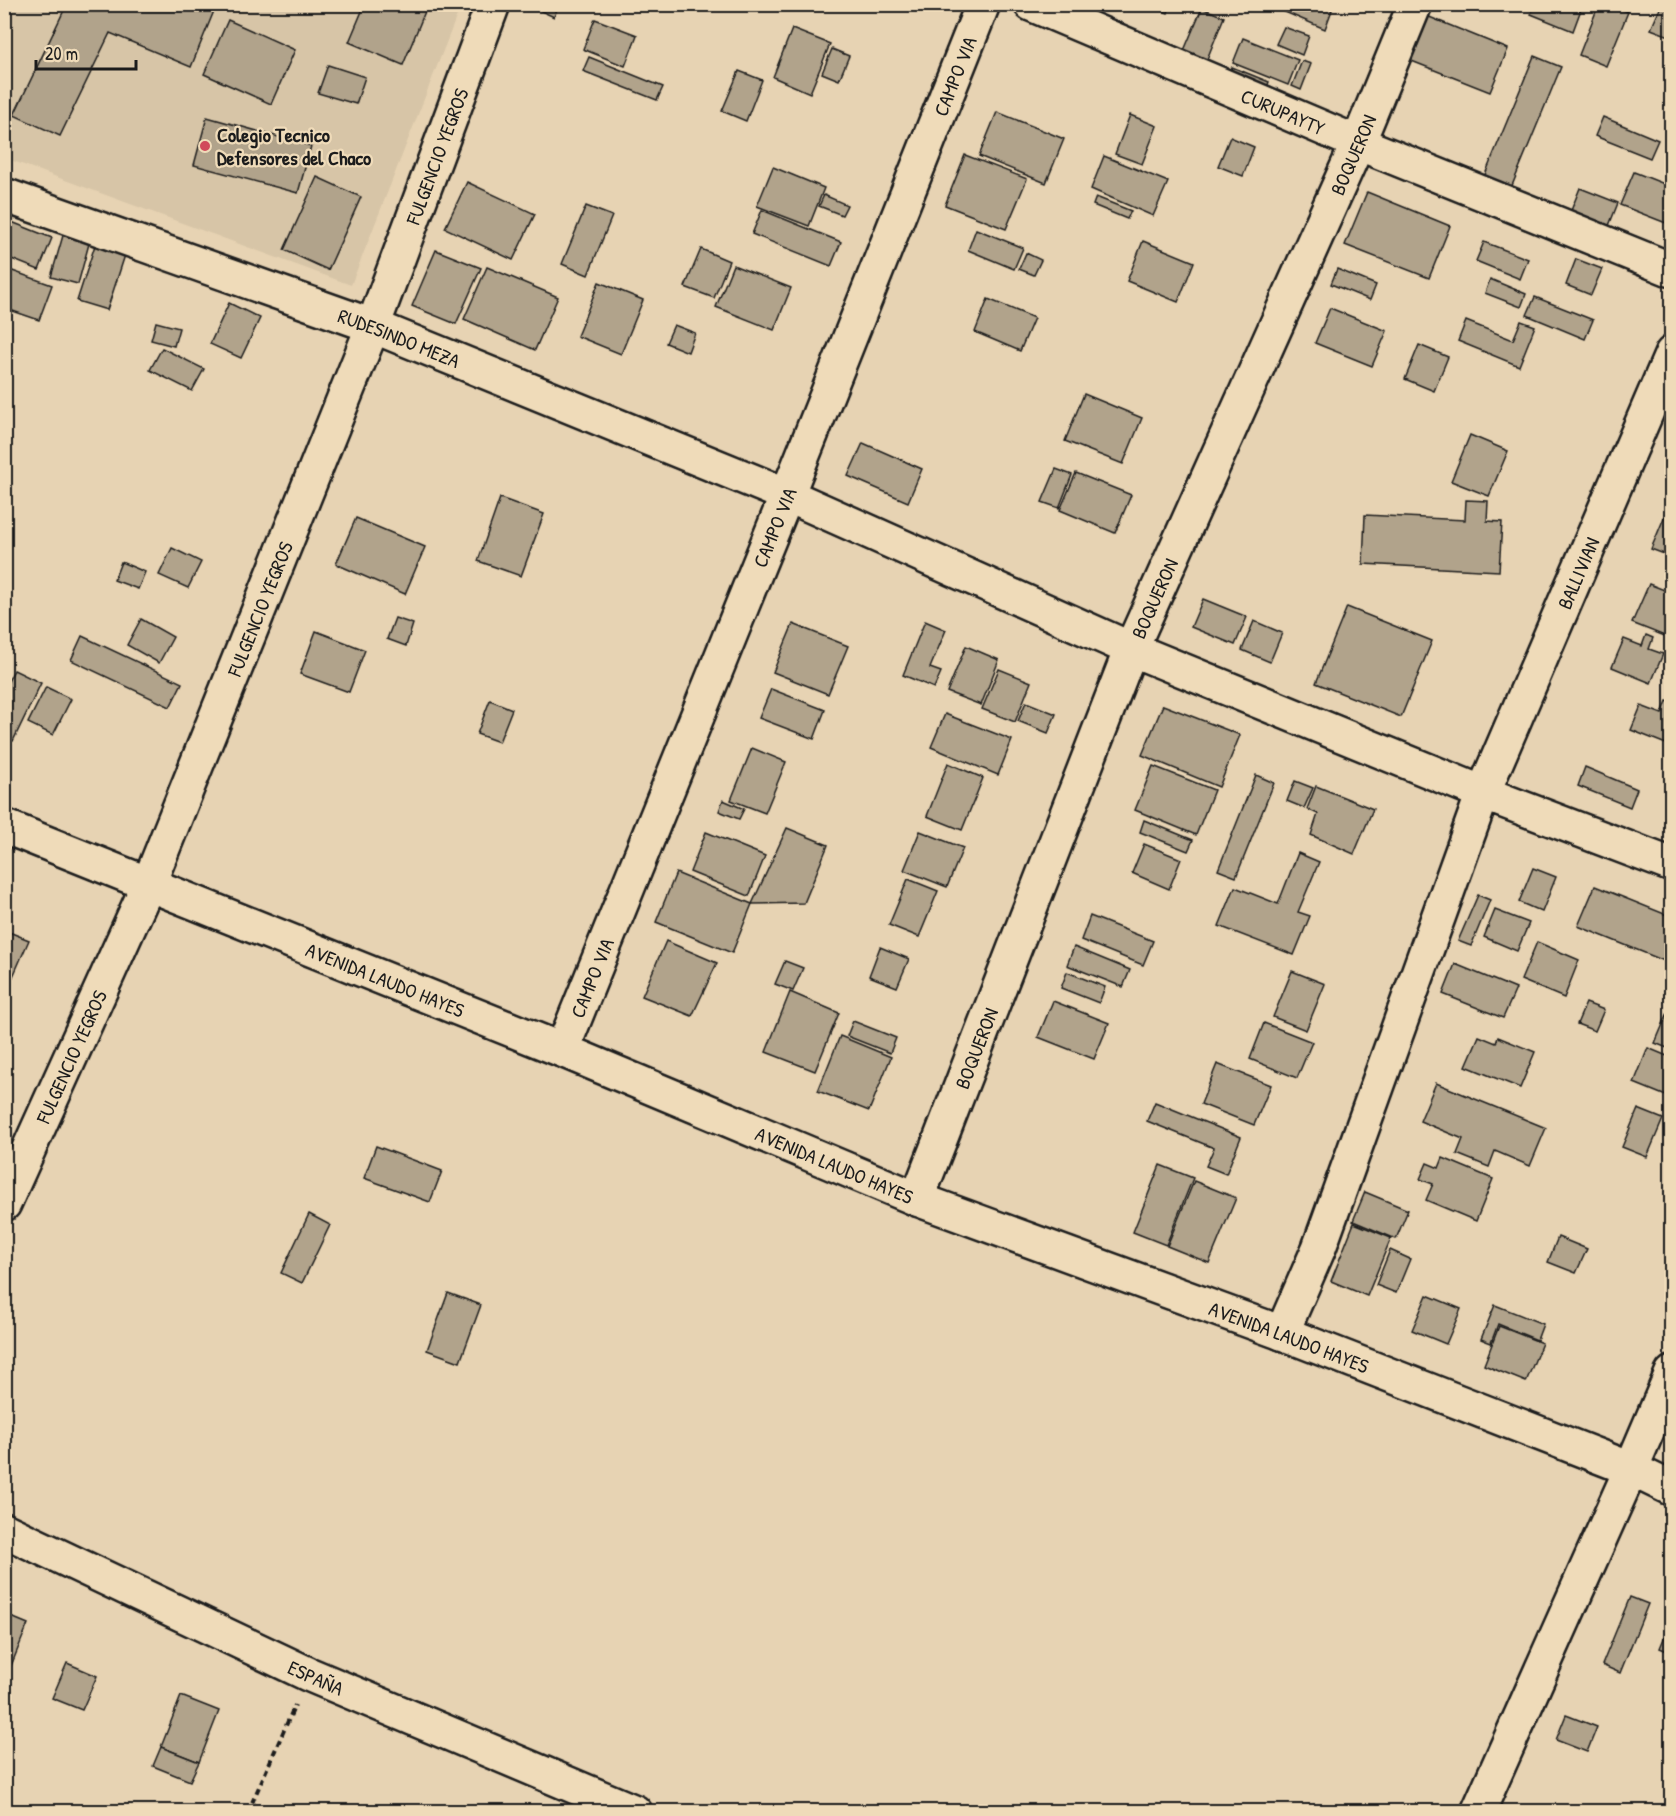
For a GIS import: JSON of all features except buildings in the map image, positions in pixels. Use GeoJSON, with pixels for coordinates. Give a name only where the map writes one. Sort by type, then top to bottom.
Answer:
{"type":"FeatureCollection","features":[{"type":"Feature","properties":{"kind":"street","name":"FULGENCIO YEGROS"},"geometry":{"type":"LineString","coordinates":[[4,1204],[146,891],[373,326],[493,4]]}},
{"type":"Feature","properties":{"kind":"street","name":"CAMPO VIA"},"geometry":{"type":"LineString","coordinates":[[562,1050],[788,495],[983,4]]}},
{"type":"Feature","properties":{"kind":"street","name":"CURUPAYTY"},"geometry":{"type":"LineString","coordinates":[[1031,4],[1358,143],[1671,270]]}},
{"type":"Feature","properties":{"kind":"street","name":"BOQUERON"},"geometry":{"type":"LineString","coordinates":[[917,1199],[1131,649],[1358,143],[1415,4]]}},
{"type":"Feature","properties":{"kind":"street","name":"RUDESINDO MEZA"},"geometry":{"type":"LineString","coordinates":[[4,195],[373,326],[788,495],[1131,649],[1483,793],[1671,865]]}},
{"type":"Feature","properties":{"kind":"street","name":"BALLIVIAN"},"geometry":{"type":"LineString","coordinates":[[1282,1334],[1319,1248],[1483,793],[1671,353]]}},
{"type":"Feature","properties":{"kind":"street","name":"AVENIDA LAUDO HAYES"},"geometry":{"type":"LineString","coordinates":[[4,826],[146,891],[562,1050],[917,1199],[1282,1334],[1631,1469],[1671,1489]]}},
{"type":"Feature","properties":{"kind":"street"},"geometry":{"type":"LineString","coordinates":[[4,846],[146,891]]}},
{"type":"Feature","properties":{"kind":"street"},"geometry":{"type":"LineString","coordinates":[[1478,1812],[1631,1469],[1671,1373]]}},
{"type":"Feature","properties":{"kind":"street","name":"ESPAÑA"},"geometry":{"type":"LineString","coordinates":[[4,1530],[309,1674],[635,1812]]}},
{"type":"Feature","properties":{"kind":"path"},"geometry":{"type":"LineString","coordinates":[[248,1812],[309,1674]]}},
{"type":"Feature","properties":{"kind":"shaded area","name":"Colegio Tecnico Defensores del Chaco"},"geometry":{"type":"Polygon","coordinates":[[[4,5],[461,5],[351,285],[5,158],[4,5]]]}},
{"type":"Feature","properties":{"kind":"place","name":"Colegio Tecnico Defensores del Chaco"},"geometry":{"type":"Point","coordinates":[205,146]}}]}
